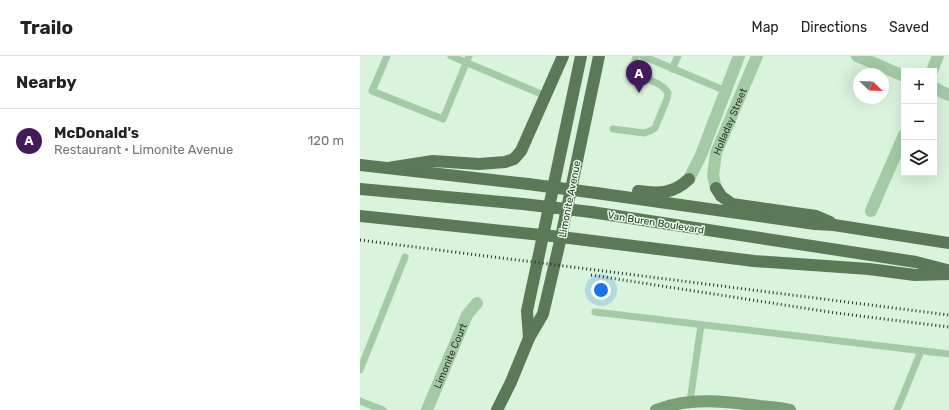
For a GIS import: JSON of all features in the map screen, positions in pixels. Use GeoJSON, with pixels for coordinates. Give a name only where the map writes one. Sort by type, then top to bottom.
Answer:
{"type":"FeatureCollection","features":[{"type":"Feature","properties":{"kind":"main road"},"geometry":{"type":"LineString","coordinates":[[388,168],[433,161],[478,164],[504,162],[514,159],[520,151],[563,56]]}},
{"type":"Feature","properties":{"kind":"main road","name":"Limonite Avenue"},"geometry":{"type":"LineString","coordinates":[[529,338],[527,311],[581,56]]}},
{"type":"Feature","properties":{"kind":"main road","name":"Limonite Avenue"},"geometry":{"type":"LineString","coordinates":[[497,410],[511,382],[529,338],[543,314],[562,237],[599,56]]}},
{"type":"Feature","properties":{"kind":"main road","name":"Van Buren Boulevard"},"geometry":{"type":"LineString","coordinates":[[360,165],[528,184],[815,224],[834,224],[949,243]]}},
{"type":"Feature","properties":{"kind":"main road"},"geometry":{"type":"LineString","coordinates":[[596,193],[616,188],[654,193],[674,191],[689,179]]}},
{"type":"Feature","properties":{"kind":"main road"},"geometry":{"type":"LineString","coordinates":[[716,188],[721,196],[732,204],[816,216],[834,224]]}},
{"type":"Feature","properties":{"kind":"main road","name":"Van Buren Boulevard"},"geometry":{"type":"LineString","coordinates":[[360,189],[523,204],[591,212],[916,262],[949,271]]}},
{"type":"Feature","properties":{"kind":"main road"},"geometry":{"type":"LineString","coordinates":[[360,216],[562,237],[754,261],[869,269],[915,275],[949,274]]}},
{"type":"Feature","properties":{"kind":"street","name":"Holladay Street"},"geometry":{"type":"LineString","coordinates":[[689,179],[701,155],[738,56]]}},
{"type":"Feature","properties":{"kind":"street","name":"Holladay Street"},"geometry":{"type":"LineString","coordinates":[[716,188],[713,176],[716,153],[757,56]]}},
{"type":"Feature","properties":{"kind":"street"},"geometry":{"type":"LineString","coordinates":[[857,56],[901,75]]}},
{"type":"Feature","properties":{"kind":"street"},"geometry":{"type":"LineString","coordinates":[[933,68],[938,56]]}},
{"type":"Feature","properties":{"kind":"street"},"geometry":{"type":"LineString","coordinates":[[937,89],[949,95]]}},
{"type":"Feature","properties":{"kind":"street"},"geometry":{"type":"LineString","coordinates":[[871,210],[902,140]]}},
{"type":"Feature","properties":{"kind":"street","name":"Limonite Court"},"geometry":{"type":"LineString","coordinates":[[426,410],[467,315],[477,303]]}},
{"type":"Feature","properties":{"kind":"street"},"geometry":{"type":"LineString","coordinates":[[656,410],[669,405],[690,401],[736,402],[790,410]]}},
{"type":"Feature","properties":{"kind":"lane"},"geometry":{"type":"LineString","coordinates":[[387,56],[372,91],[442,119],[468,59]]}},
{"type":"Feature","properties":{"kind":"lane"},"geometry":{"type":"LineString","coordinates":[[451,56],[468,59],[546,96]]}},
{"type":"Feature","properties":{"kind":"lane"},"geometry":{"type":"LineString","coordinates":[[613,129],[644,133],[650,131],[655,128],[667,99],[668,93],[663,87],[638,76],[633,69],[636,56]]}},
{"type":"Feature","properties":{"kind":"lane"},"geometry":{"type":"LineString","coordinates":[[643,56],[726,91]]}},
{"type":"Feature","properties":{"kind":"lane"},"geometry":{"type":"LineString","coordinates":[[672,69],[678,56]]}},
{"type":"Feature","properties":{"kind":"lane"},"geometry":{"type":"LineString","coordinates":[[360,370],[404,257]]}},
{"type":"Feature","properties":{"kind":"lane"},"geometry":{"type":"LineString","coordinates":[[595,312],[949,354]]}},
{"type":"Feature","properties":{"kind":"lane"},"geometry":{"type":"LineString","coordinates":[[690,401],[701,325]]}},
{"type":"Feature","properties":{"kind":"lane"},"geometry":{"type":"LineString","coordinates":[[897,410],[921,351]]}},
{"type":"Feature","properties":{"kind":"lane"},"geometry":{"type":"LineString","coordinates":[[360,400],[383,410]]}},
{"type":"Feature","properties":{"kind":"railway"},"geometry":{"type":"LineString","coordinates":[[360,240],[949,315]]}},
{"type":"Feature","properties":{"kind":"railway"},"geometry":{"type":"LineString","coordinates":[[591,275],[836,313],[949,327]]}},
{"type":"Feature","properties":{"kind":"place","name":"McDonald's"},"geometry":{"type":"Point","coordinates":[639,93]}}]}
